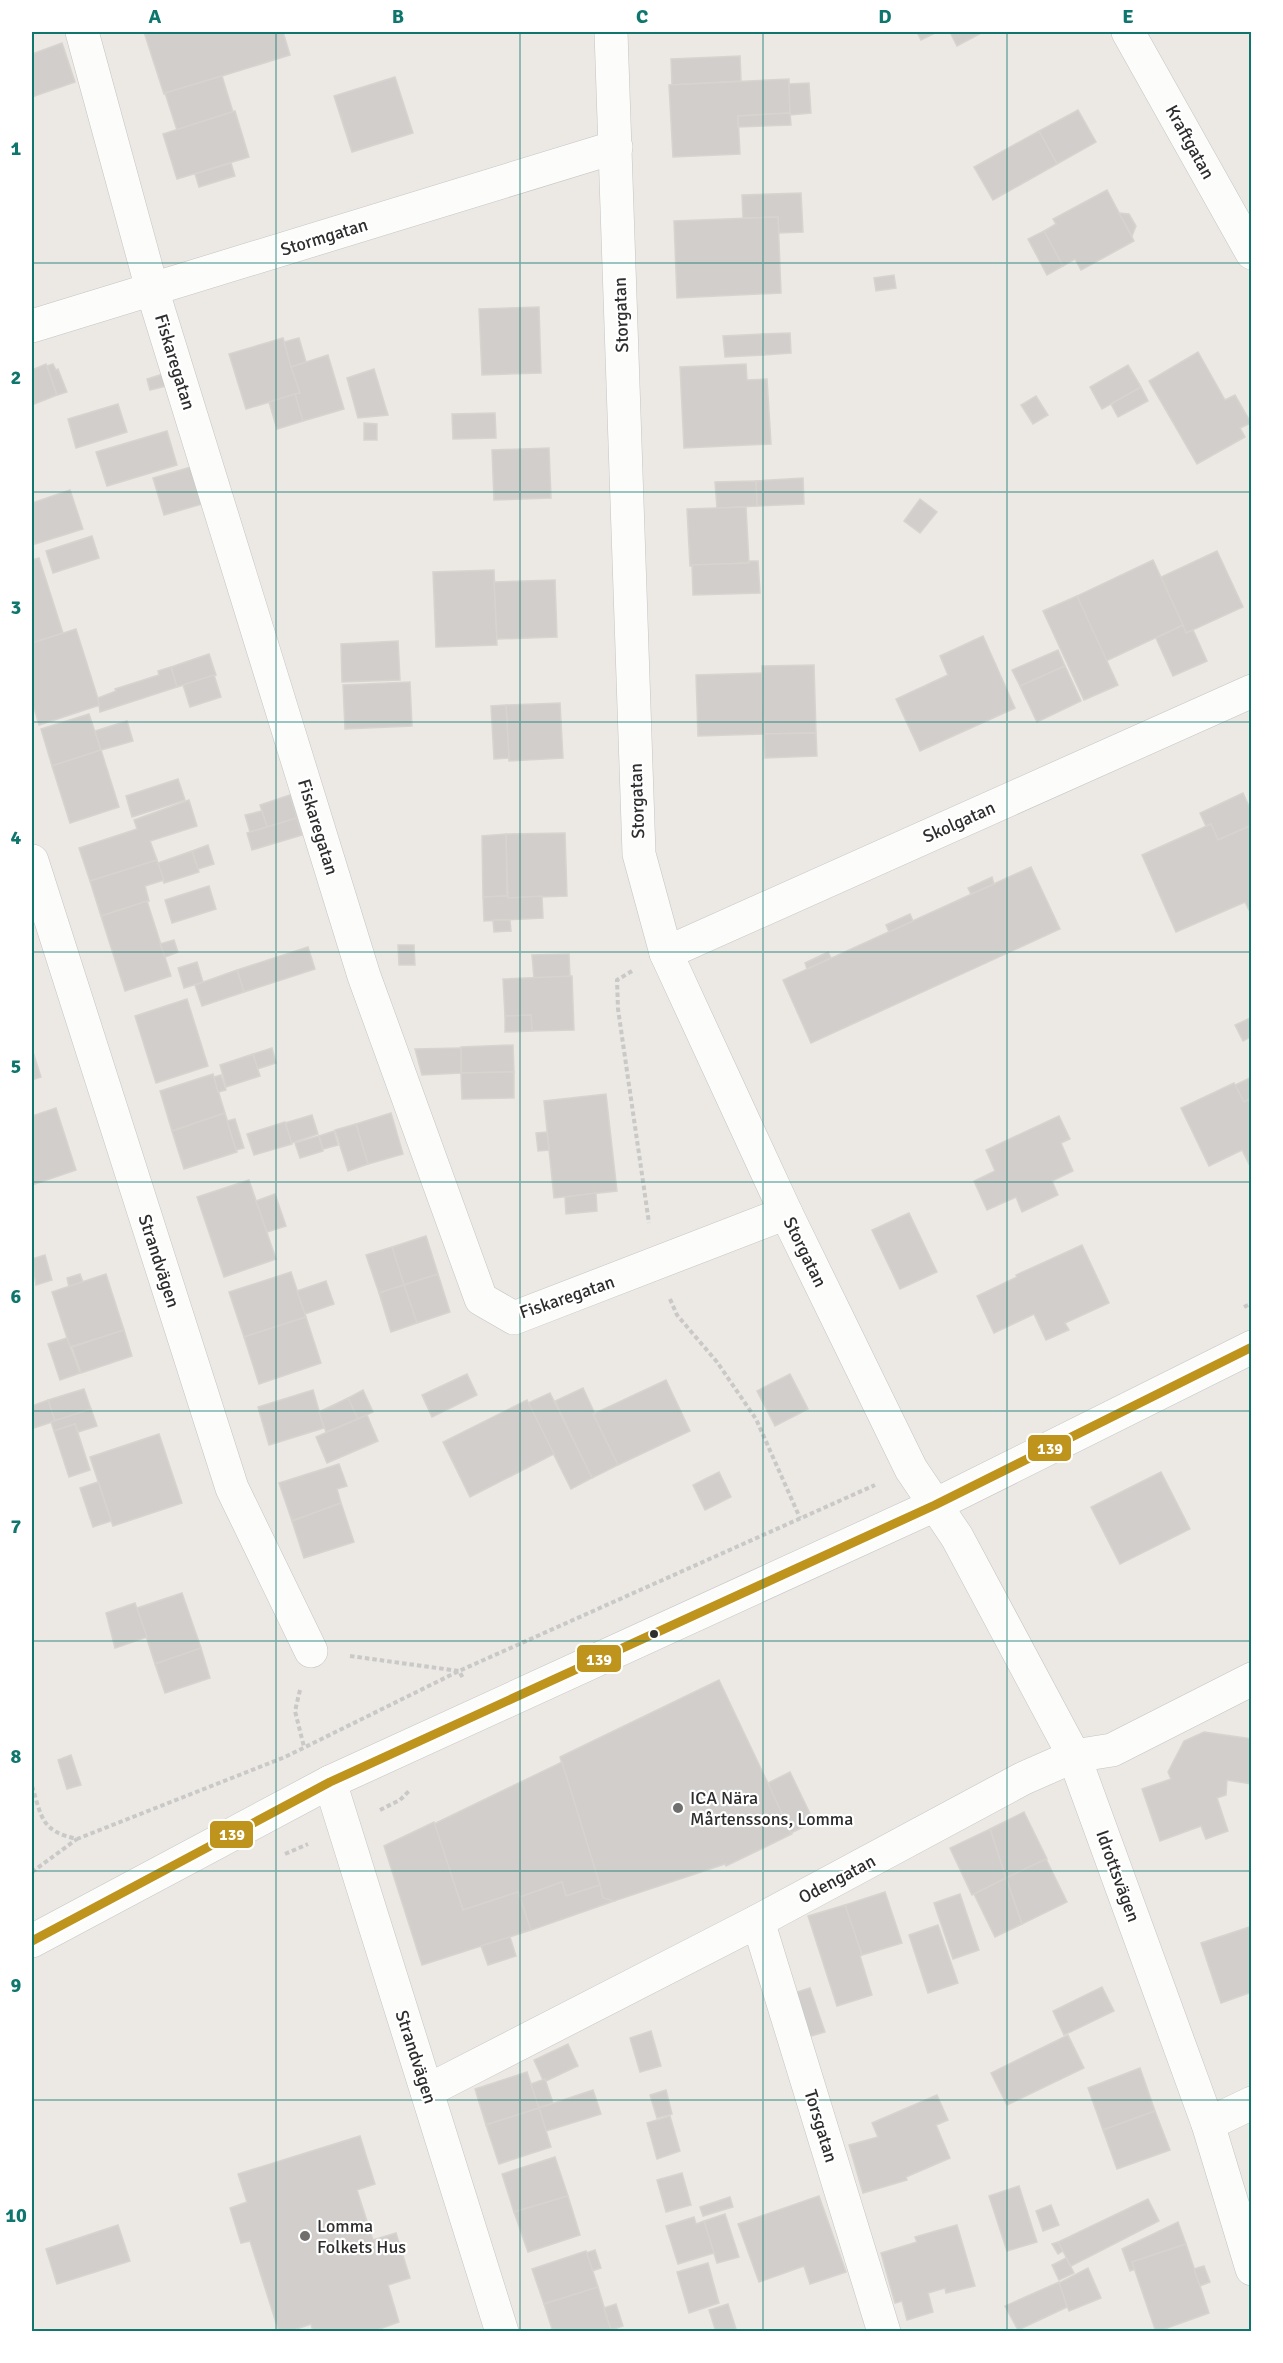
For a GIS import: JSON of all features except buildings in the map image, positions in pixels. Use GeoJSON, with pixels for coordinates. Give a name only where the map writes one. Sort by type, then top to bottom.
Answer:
{"type":"FeatureCollection","features":[{"type":"Feature","properties":{"kind":"street","name":"Fiskaregatan"},"geometry":{"type":"LineString","coordinates":[[82,32],[152,289],[364,976],[481,1299],[514,1318],[786,1213]]}},
{"type":"Feature","properties":{"kind":"street","name":"Storgatan"},"geometry":{"type":"LineString","coordinates":[[611,32],[639,854],[666,953],[786,1213],[911,1468],[935,1504]]}},
{"type":"Feature","properties":{"kind":"street","name":"Kraftgatan"},"geometry":{"type":"LineString","coordinates":[[1128,32],[1251,253]]}},
{"type":"Feature","properties":{"kind":"street","name":"Stormgatan"},"geometry":{"type":"LineString","coordinates":[[32,326],[616,147]]}},
{"type":"Feature","properties":{"kind":"street","name":"Skolgatan"},"geometry":{"type":"LineString","coordinates":[[666,953],[1251,691]]}},
{"type":"Feature","properties":{"kind":"street","name":"Strandvägen"},"geometry":{"type":"LineString","coordinates":[[32,861],[232,1488],[310,1651]]}},
{"type":"Feature","properties":{"kind":"street"},"geometry":{"type":"LineString","coordinates":[[32,1941],[330,1782],[935,1504],[1251,1347]]}},
{"type":"Feature","properties":{"kind":"street","name":"Idrottsvägen"},"geometry":{"type":"LineString","coordinates":[[935,1504],[957,1537],[1074,1756],[1208,2124],[1251,2269]]}},
{"type":"Feature","properties":{"kind":"street","name":"Odengatan"},"geometry":{"type":"LineString","coordinates":[[427,2091],[758,1921],[1022,1779],[1074,1756],[1112,1750],[1251,1679]]}},
{"type":"Feature","properties":{"kind":"street","name":"Strandvägen"},"geometry":{"type":"LineString","coordinates":[[330,1782],[502,2331]]}},
{"type":"Feature","properties":{"kind":"street","name":"Torsgatan"},"geometry":{"type":"LineString","coordinates":[[758,1921],[884,2331]]}},
{"type":"Feature","properties":{"kind":"street"},"geometry":{"type":"LineString","coordinates":[[1208,2124],[1251,2103]]}},
{"type":"Feature","properties":{"kind":"path"},"geometry":{"type":"LineString","coordinates":[[1242,1308],[1251,1303]]}},
{"type":"Feature","properties":{"kind":"path"},"geometry":{"type":"LineString","coordinates":[[32,1872],[77,1839],[285,1757],[459,1671],[911,1468]]}},
{"type":"Feature","properties":{"kind":"path"},"geometry":{"type":"LineString","coordinates":[[304,1747],[295,1711],[310,1651],[459,1671]]}},
{"type":"Feature","properties":{"kind":"path"},"geometry":{"type":"LineString","coordinates":[[459,1671],[483,1711]]}},
{"type":"Feature","properties":{"kind":"path"},"geometry":{"type":"LineString","coordinates":[[32,1786],[42,1820],[58,1835],[77,1839]]}},
{"type":"Feature","properties":{"kind":"transit line","name":"139"},"geometry":{"type":"LineString","coordinates":[[32,1941],[330,1782],[935,1505],[1252,1347]]}},
{"type":"Feature","properties":{"kind":"place","name":"ICA Nära Mårtenssons, Lomma"},"geometry":{"type":"Point","coordinates":[678,1808]}},
{"type":"Feature","properties":{"kind":"place","name":"Lomma Folkets Hus"},"geometry":{"type":"Point","coordinates":[305,2236]}}]}
